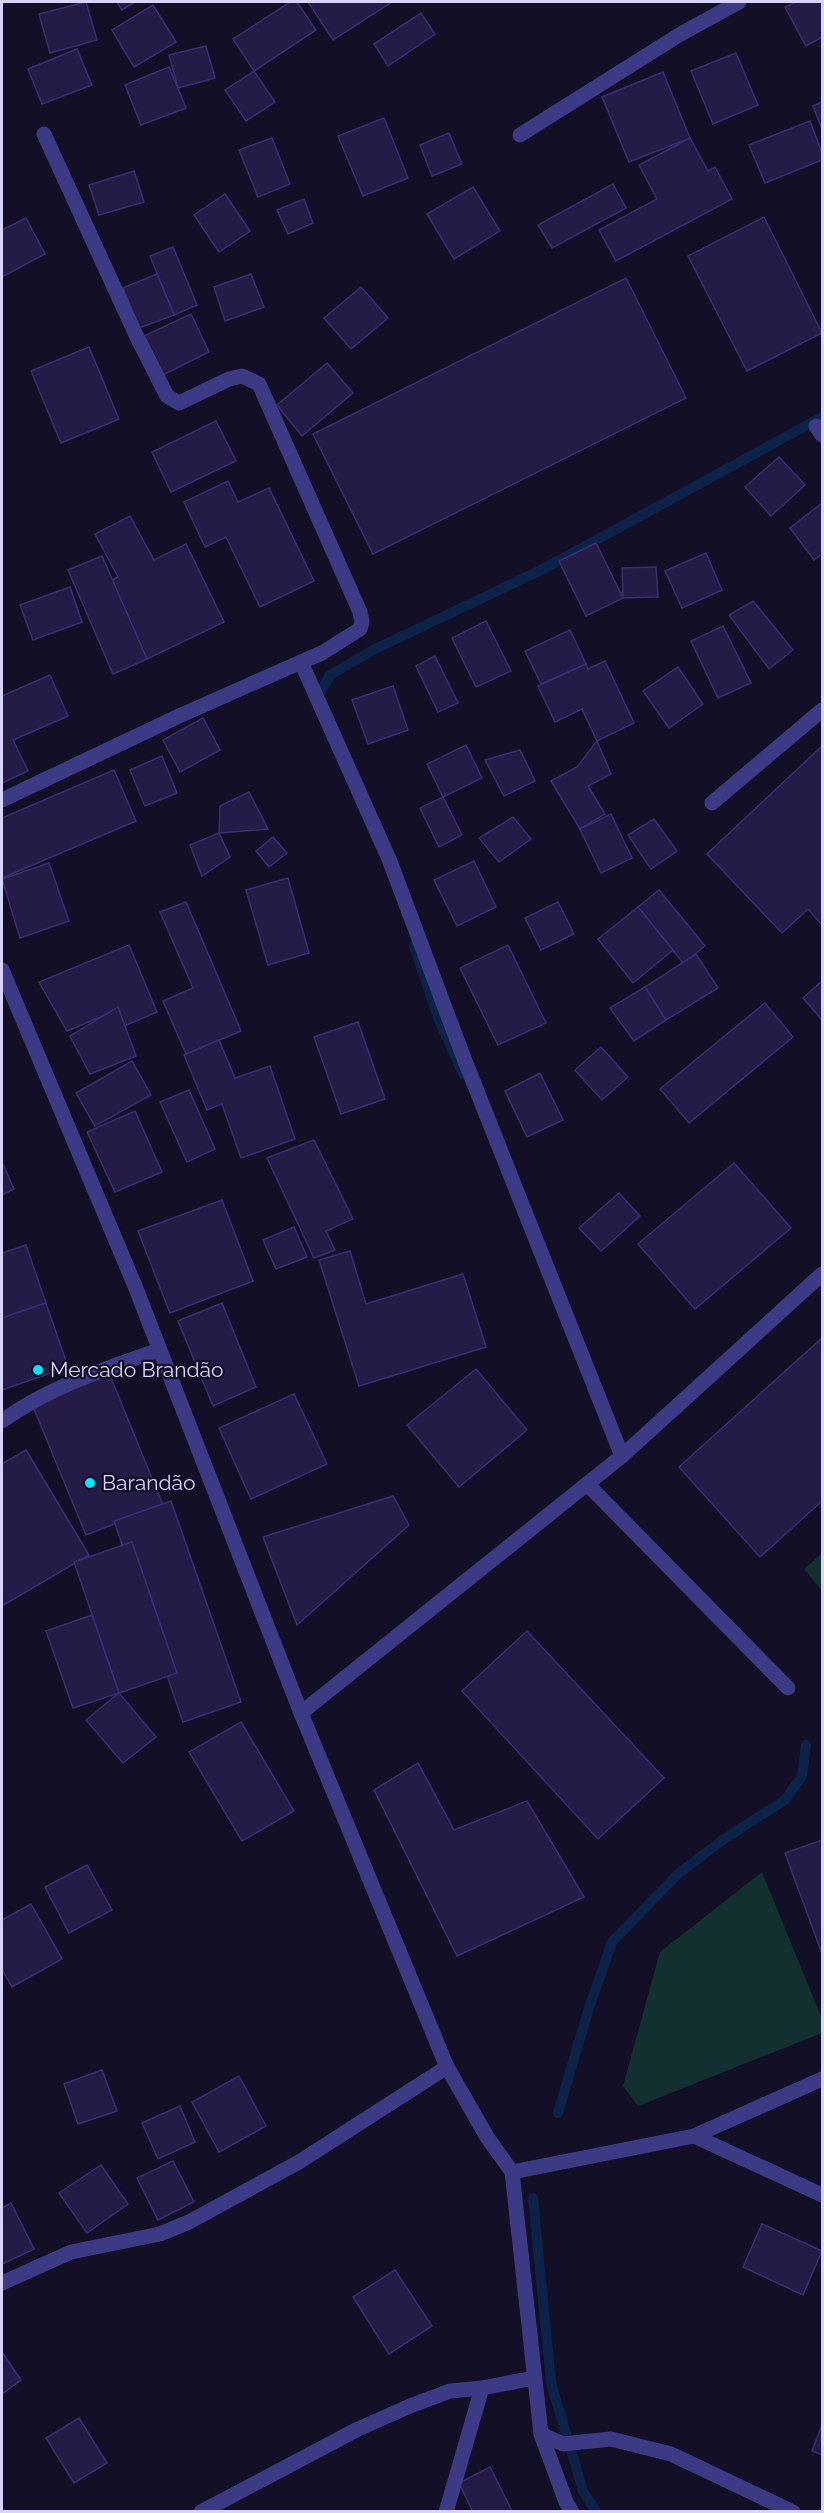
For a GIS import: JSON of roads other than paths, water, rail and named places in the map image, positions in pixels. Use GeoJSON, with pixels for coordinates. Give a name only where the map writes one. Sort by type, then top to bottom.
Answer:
{"type":"FeatureCollection","features":[{"type":"Feature","properties":{"kind":"street"},"geometry":{"type":"LineString","coordinates":[[520,135],[679,35],[739,2]]}},
{"type":"Feature","properties":{"kind":"street"},"geometry":{"type":"LineString","coordinates":[[2,800],[179,716],[322,652],[360,629],[362,622],[260,384],[242,376],[230,379],[179,403],[167,396],[136,335],[44,134]]}},
{"type":"Feature","properties":{"kind":"street"},"geometry":{"type":"LineString","coordinates":[[301,662],[389,859],[465,1061],[622,1456]]}},
{"type":"Feature","properties":{"kind":"street"},"geometry":{"type":"LineString","coordinates":[[712,803],[822,710]]}},
{"type":"Feature","properties":{"kind":"street"},"geometry":{"type":"LineString","coordinates":[[2,970],[135,1286],[301,1713],[447,2067],[487,2137],[512,2172],[541,2434],[566,2502],[572,2511]]}},
{"type":"Feature","properties":{"kind":"street"},"geometry":{"type":"LineString","coordinates":[[301,1713],[622,1456],[822,1274]]}},
{"type":"Feature","properties":{"kind":"street"},"geometry":{"type":"LineString","coordinates":[[2,1421],[50,1392],[159,1350]]}},
{"type":"Feature","properties":{"kind":"street"},"geometry":{"type":"LineString","coordinates":[[587,1484],[788,1688]]}},
{"type":"Feature","properties":{"kind":"street"},"geometry":{"type":"LineString","coordinates":[[2,2283],[71,2252],[160,2234],[189,2222],[299,2162],[447,2067]]}},
{"type":"Feature","properties":{"kind":"street"},"geometry":{"type":"LineString","coordinates":[[512,2172],[694,2136],[822,2079]]}},
{"type":"Feature","properties":{"kind":"street"},"geometry":{"type":"LineString","coordinates":[[694,2136],[822,2195]]}},
{"type":"Feature","properties":{"kind":"street"},"geometry":{"type":"LineString","coordinates":[[201,2511],[358,2429],[410,2406],[450,2391],[482,2388],[534,2378]]}},
{"type":"Feature","properties":{"kind":"street"},"geometry":{"type":"LineString","coordinates":[[446,2511],[482,2388]]}},
{"type":"Feature","properties":{"kind":"street"},"geometry":{"type":"LineString","coordinates":[[541,2434],[563,2444],[611,2439],[671,2454],[793,2511]]}},
{"type":"Feature","properties":{"kind":"waterway"},"geometry":{"type":"LineString","coordinates":[[319,703],[318,697],[330,675],[371,651],[543,569],[822,417]]}},
{"type":"Feature","properties":{"kind":"waterway"},"geometry":{"type":"LineString","coordinates":[[414,946],[438,1018],[463,1074]]}},
{"type":"Feature","properties":{"kind":"waterway"},"geometry":{"type":"LineString","coordinates":[[558,2113],[588,2011],[612,1942],[678,1874],[724,1839],[785,1800],[802,1776],[806,1745]]}},
{"type":"Feature","properties":{"kind":"waterway"},"geometry":{"type":"LineString","coordinates":[[533,2198],[551,2383],[583,2491],[596,2512]]}},
{"type":"Feature","properties":{"kind":"place","name":"Mercado Brandão"},"geometry":{"type":"Point","coordinates":[38,1370]}},
{"type":"Feature","properties":{"kind":"place","name":"Barandão"},"geometry":{"type":"Point","coordinates":[90,1483]}}]}
